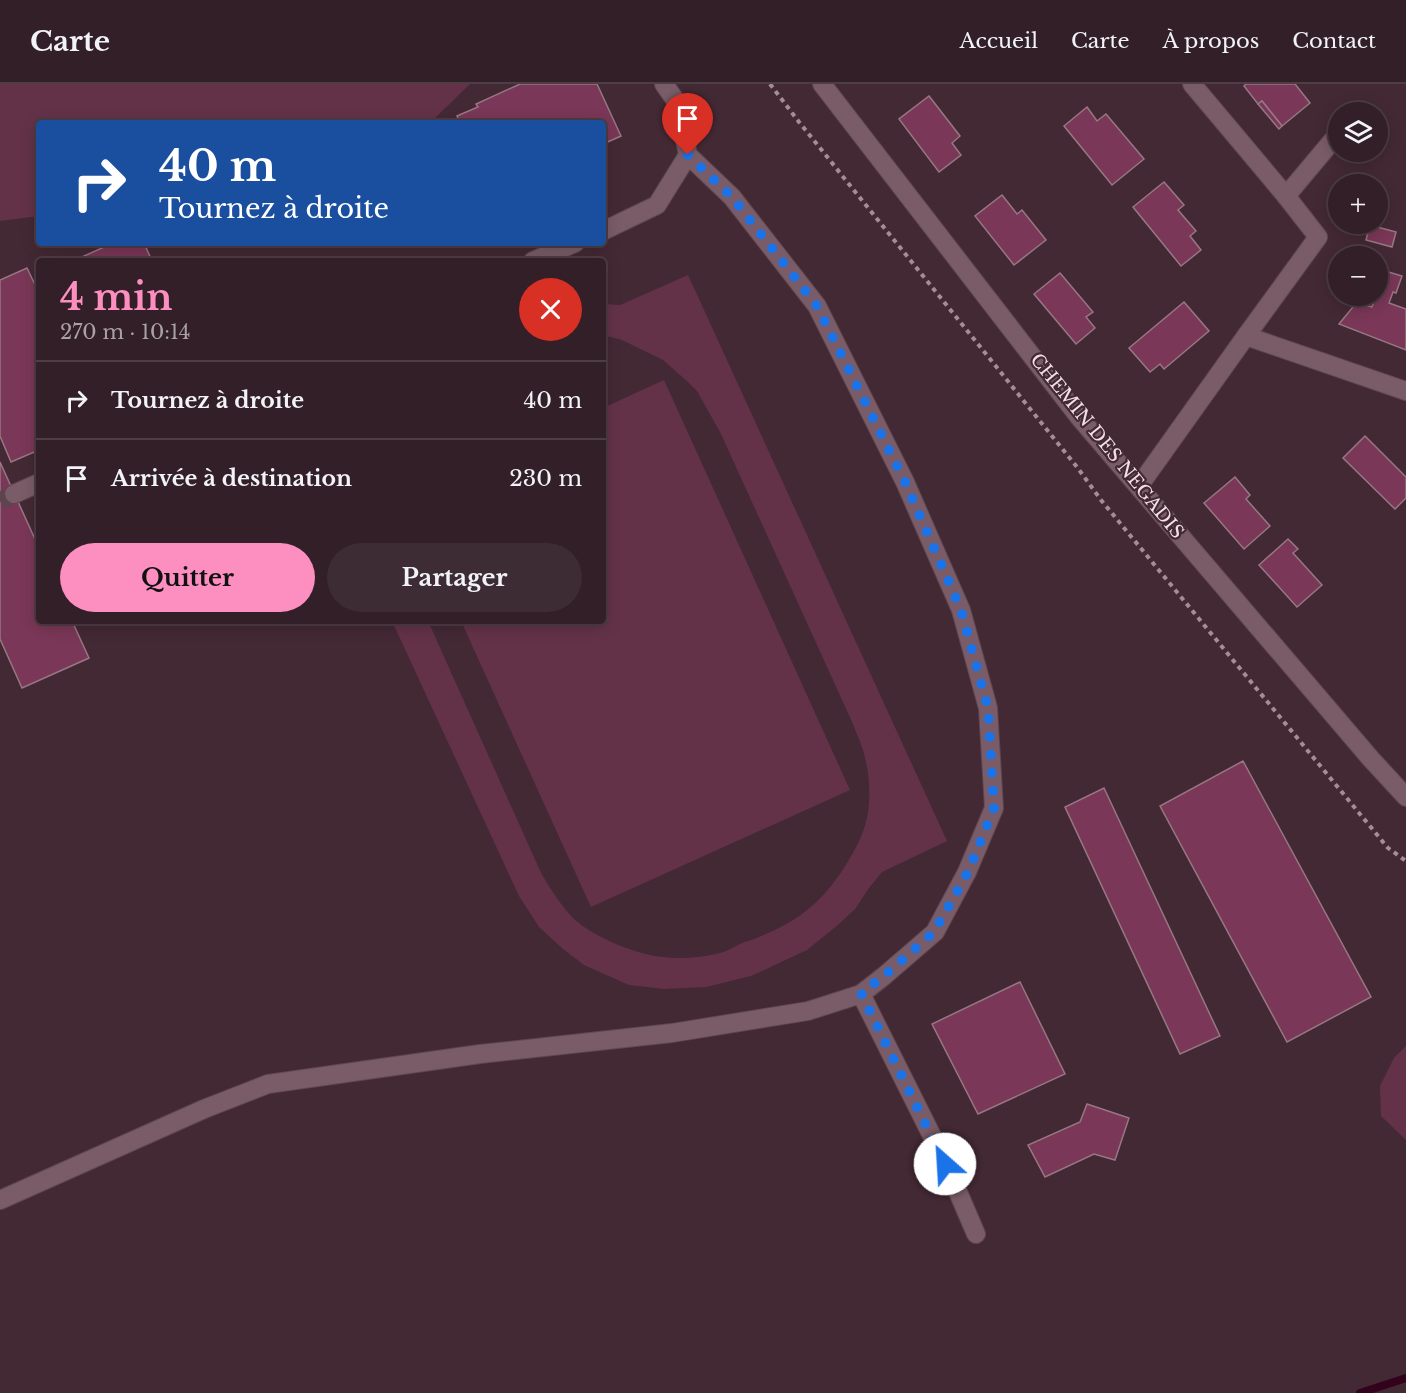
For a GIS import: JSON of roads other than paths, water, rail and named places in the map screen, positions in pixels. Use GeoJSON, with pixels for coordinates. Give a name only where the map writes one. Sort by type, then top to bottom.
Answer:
{"type":"FeatureCollection","features":[{"type":"Feature","properties":{"kind":"street"},"geometry":{"type":"LineString","coordinates":[[0,1200],[204,1109],[268,1084],[492,1053],[672,1033],[808,1011],[861,993],[934,932],[968,872],[994,808],[988,708],[961,610],[905,482],[817,306],[732,197],[688,155],[678,104],[664,84]]}},
{"type":"Feature","properties":{"kind":"street","name":"CHEMIN DES NEGADIS"},"geometry":{"type":"LineString","coordinates":[[822,84],[1079,417],[1406,797]]}},
{"type":"Feature","properties":{"kind":"street"},"geometry":{"type":"LineString","coordinates":[[1139,486],[1318,237],[1192,84]]}},
{"type":"Feature","properties":{"kind":"street"},"geometry":{"type":"LineString","coordinates":[[1286,196],[1328,147]]}},
{"type":"Feature","properties":{"kind":"street"},"geometry":{"type":"LineString","coordinates":[[606,230],[657,205],[688,155]]}},
{"type":"Feature","properties":{"kind":"street"},"geometry":{"type":"LineString","coordinates":[[540,258],[568,246]]}},
{"type":"Feature","properties":{"kind":"street"},"geometry":{"type":"LineString","coordinates":[[1246,336],[1406,391]]}},
{"type":"Feature","properties":{"kind":"street"},"geometry":{"type":"LineString","coordinates":[[14,494],[36,484]]}},
{"type":"Feature","properties":{"kind":"street"},"geometry":{"type":"LineString","coordinates":[[861,993],[945,1164],[976,1234]]}},
{"type":"Feature","properties":{"kind":"waterway"},"geometry":{"type":"LineString","coordinates":[[1360,1393],[1406,1378]]}},
{"type":"Feature","properties":{"kind":"tunnel"},"geometry":{"type":"LineString","coordinates":[[0,501],[14,494]]}}]}
